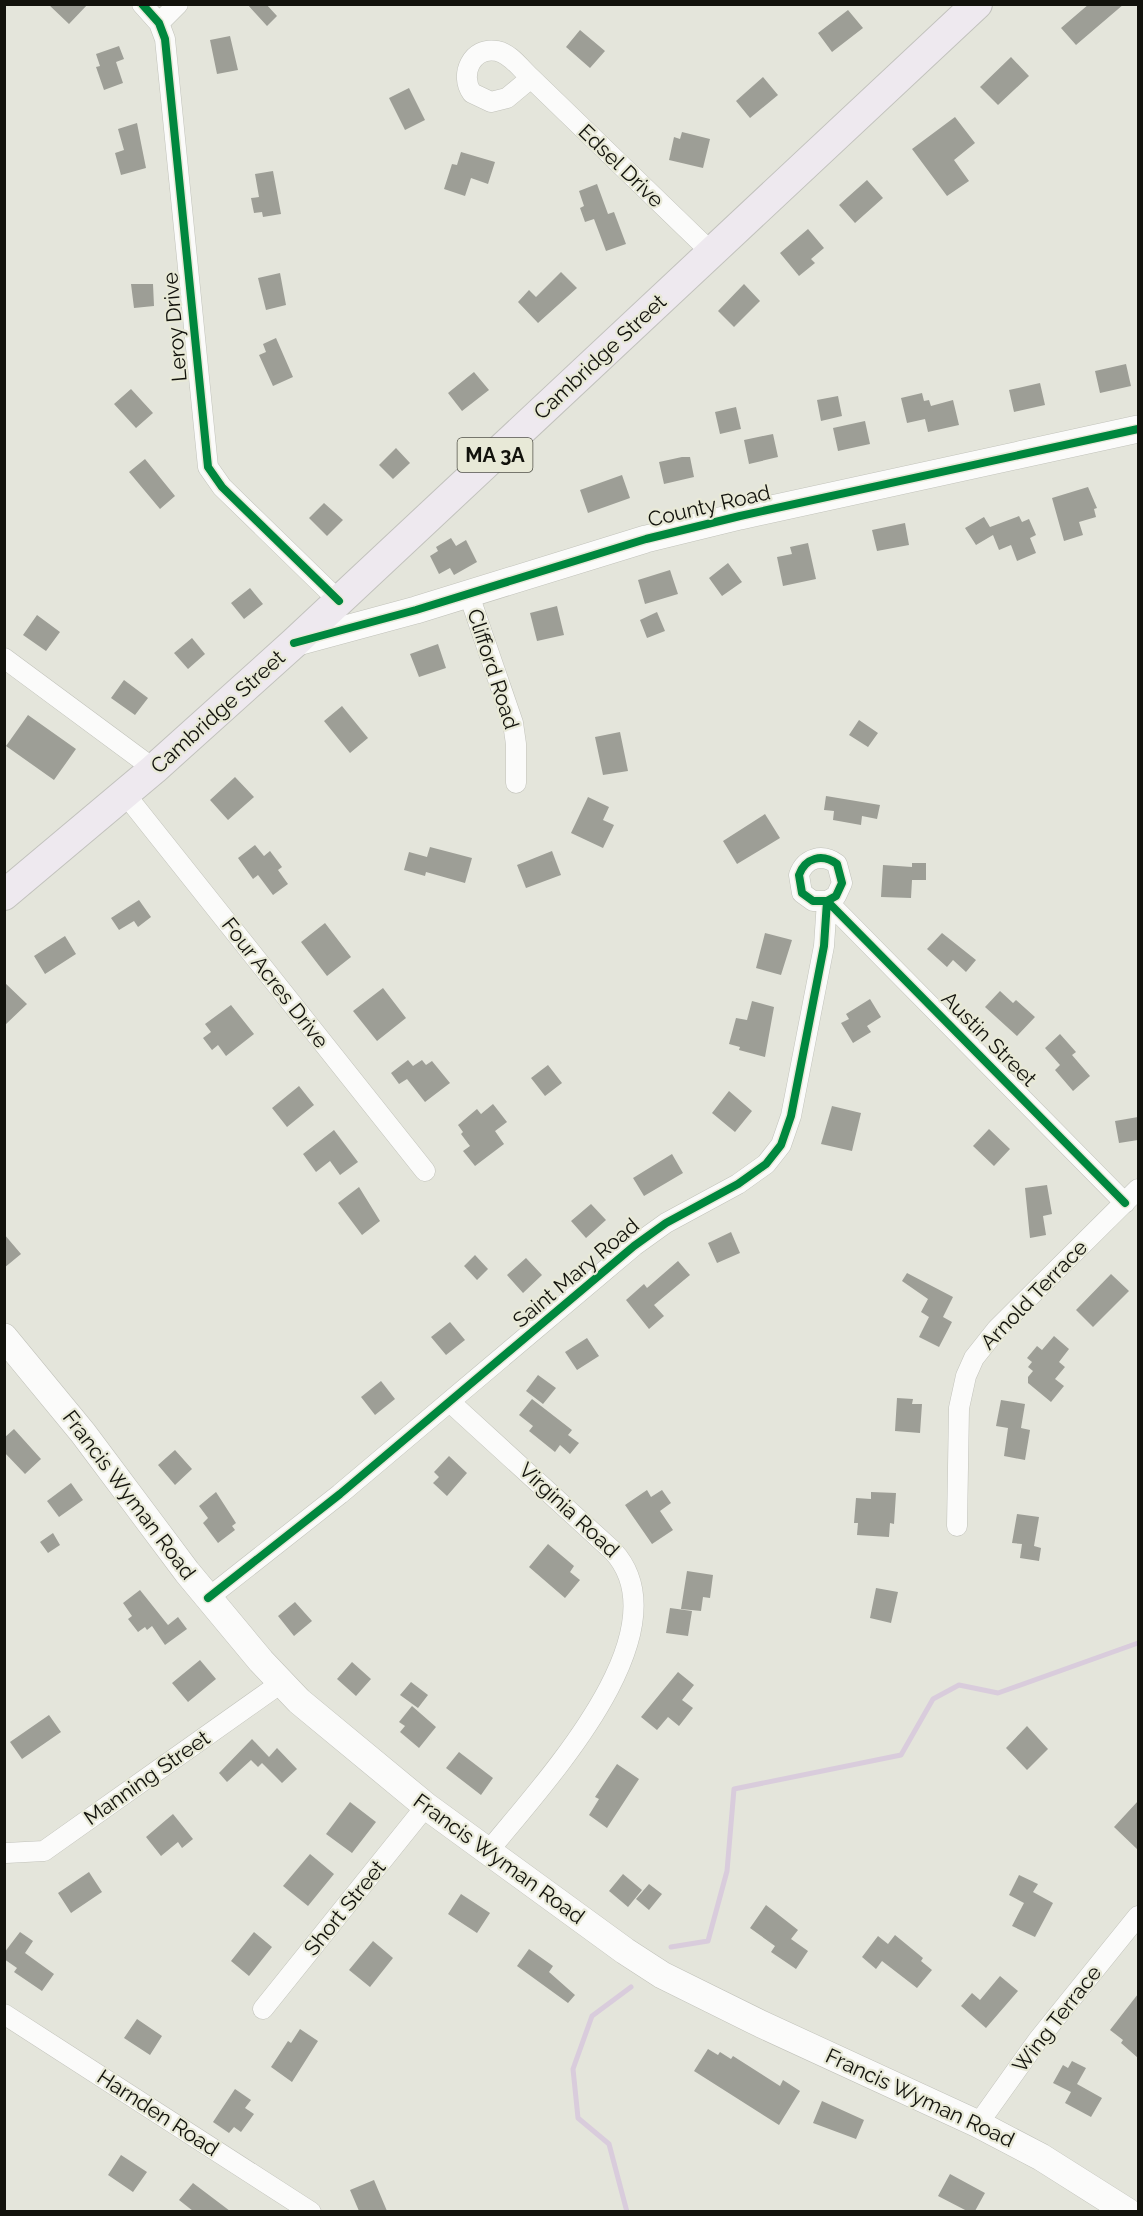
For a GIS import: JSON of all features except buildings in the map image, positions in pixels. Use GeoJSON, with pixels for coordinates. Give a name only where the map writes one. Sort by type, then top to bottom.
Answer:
{"type":"FeatureCollection","features":[{"type":"Feature","properties":{"kind":"main road","name":"Cambridge Street"},"geometry":{"type":"LineString","coordinates":[[4,895],[154,769],[294,644],[976,4]]}},
{"type":"Feature","properties":{"kind":"main road","name":"County Road"},"geometry":{"type":"LineString","coordinates":[[294,644],[646,539],[729,518],[1138,429]]}},
{"type":"Feature","properties":{"kind":"main road","name":"Francis Wyman Road"},"geometry":{"type":"LineString","coordinates":[[4,1337],[98,1451],[208,1598],[281,1683],[345,1741],[426,1806],[625,1951],[677,1984],[978,2124],[1041,2157],[1128,2211]]}},
{"type":"Feature","properties":{"kind":"street","name":"Leroy Drive"},"geometry":{"type":"LineString","coordinates":[[142,4],[159,22],[165,39],[206,461],[210,472],[222,488],[339,601]]}},
{"type":"Feature","properties":{"kind":"street"},"geometry":{"type":"LineString","coordinates":[[159,22],[178,4]]}},
{"type":"Feature","properties":{"kind":"street","name":"Edsel Drive"},"geometry":{"type":"LineString","coordinates":[[531,78],[712,254]]}},
{"type":"Feature","properties":{"kind":"street","name":"Clifford Road"},"geometry":{"type":"LineString","coordinates":[[468,592],[513,723],[516,744],[516,783]]}},
{"type":"Feature","properties":{"kind":"street"},"geometry":{"type":"LineString","coordinates":[[4,658],[154,769]]}},
{"type":"Feature","properties":{"kind":"street","name":"Four Acres Drive"},"geometry":{"type":"LineString","coordinates":[[125,794],[425,1171]]}},
{"type":"Feature","properties":{"kind":"street","name":"Austin Street"},"geometry":{"type":"LineString","coordinates":[[827,901],[1132,1196]]}},
{"type":"Feature","properties":{"kind":"street","name":"Saint Mary Road"},"geometry":{"type":"LineString","coordinates":[[208,1598],[340,1494],[652,1232],[738,1184],[773,1158],[781,1145],[791,1116],[824,946],[827,901]]}},
{"type":"Feature","properties":{"kind":"street","name":"Arnold Terrace"},"geometry":{"type":"LineString","coordinates":[[957,1526],[960,1408],[970,1366],[997,1329],[1132,1196]]}},
{"type":"Feature","properties":{"kind":"street","name":"Virginia Road"},"geometry":{"type":"LineString","coordinates":[[450,1402],[613,1551],[630,1574],[633,1590],[627,1646],[608,1693],[585,1728],[487,1852]]}},
{"type":"Feature","properties":{"kind":"street","name":"Manning Street"},"geometry":{"type":"LineString","coordinates":[[6,1852],[45,1850],[281,1683]]}},
{"type":"Feature","properties":{"kind":"street","name":"Short Street"},"geometry":{"type":"LineString","coordinates":[[263,2009],[426,1806]]}},
{"type":"Feature","properties":{"kind":"street","name":"Wing Terrace"},"geometry":{"type":"LineString","coordinates":[[978,2124],[1038,2040],[1138,1916]]}},
{"type":"Feature","properties":{"kind":"street","name":"Harnden Road"},"geometry":{"type":"LineString","coordinates":[[4,2014],[311,2211]]}},
{"type":"Feature","properties":{"kind":"waterway"},"geometry":{"type":"LineString","coordinates":[[671,1947],[708,1941],[727,1871],[734,1789],[901,1755],[933,1699],[959,1685],[998,1693],[1138,1643]]}},
{"type":"Feature","properties":{"kind":"waterway"},"geometry":{"type":"LineString","coordinates":[[627,2212],[609,2144],[578,2118],[573,2069],[592,2016],[631,1987]]}},
{"type":"Feature","properties":{"kind":"cycle path"},"geometry":{"type":"LineString","coordinates":[[142,4],[159,23],[165,39],[208,467],[222,487],[339,601]]}},
{"type":"Feature","properties":{"kind":"cycle path"},"geometry":{"type":"LineString","coordinates":[[294,643],[416,610],[646,539],[740,516],[1138,429]]}},
{"type":"Feature","properties":{"kind":"cycle path"},"geometry":{"type":"LineString","coordinates":[[208,1598],[340,1494],[634,1246],[666,1223],[738,1184],[766,1164],[781,1145],[791,1116],[824,946],[827,901],[836,896],[842,883],[837,864],[820,858],[810,861],[799,875],[802,893],[813,901],[827,901],[1125,1203]]}}]}
